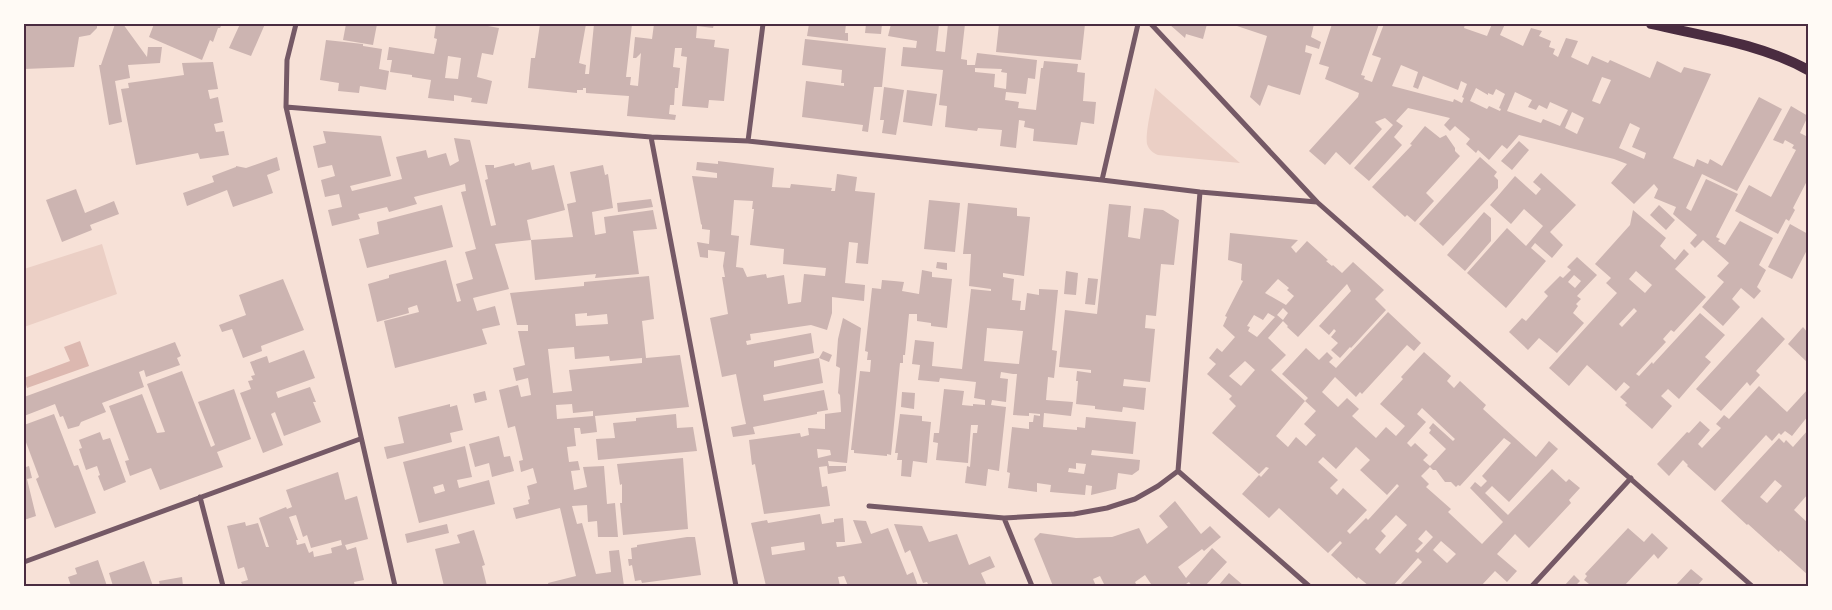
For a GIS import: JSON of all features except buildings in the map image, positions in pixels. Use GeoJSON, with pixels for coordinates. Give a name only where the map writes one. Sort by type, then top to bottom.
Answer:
{"type":"FeatureCollection","features":[{"type":"Feature","properties":{"kind":"main road"},"geometry":{"type":"LineString","coordinates":[[1651,24],[1746,47],[1794,63],[1808,70]]}},
{"type":"Feature","properties":{"kind":"street"},"geometry":{"type":"LineString","coordinates":[[296,24],[286,60],[286,107],[395,586]]}},
{"type":"Feature","properties":{"kind":"street"},"geometry":{"type":"LineString","coordinates":[[748,141],[763,24]]}},
{"type":"Feature","properties":{"kind":"street"},"geometry":{"type":"LineString","coordinates":[[1102,180],[1138,24]]}},
{"type":"Feature","properties":{"kind":"street"},"geometry":{"type":"LineString","coordinates":[[1151,24],[1317,202],[1752,586]]}},
{"type":"Feature","properties":{"kind":"street"},"geometry":{"type":"LineString","coordinates":[[286,107],[651,137],[748,141],[1200,192],[1317,202]]}},
{"type":"Feature","properties":{"kind":"street"},"geometry":{"type":"LineString","coordinates":[[651,137],[736,586]]}},
{"type":"Feature","properties":{"kind":"street"},"geometry":{"type":"LineString","coordinates":[[869,506],[1004,518],[1074,514],[1107,508],[1135,499],[1158,486],[1178,471],[1200,192]]}},
{"type":"Feature","properties":{"kind":"street"},"geometry":{"type":"LineString","coordinates":[[24,562],[360,438]]}},
{"type":"Feature","properties":{"kind":"street"},"geometry":{"type":"LineString","coordinates":[[1178,471],[1309,586]]}},
{"type":"Feature","properties":{"kind":"street"},"geometry":{"type":"LineString","coordinates":[[1532,586],[1631,478]]}},
{"type":"Feature","properties":{"kind":"street"},"geometry":{"type":"LineString","coordinates":[[200,497],[222,586]]}},
{"type":"Feature","properties":{"kind":"street"},"geometry":{"type":"LineString","coordinates":[[1004,518],[1032,586]]}},
{"type":"Feature","properties":{"kind":"shaded area"},"geometry":{"type":"Polygon","coordinates":[[[1155,88],[1240,163],[1158,155],[1151,151],[1147,144],[1147,139],[1155,88]]]}},
{"type":"Feature","properties":{"kind":"shaded area"},"geometry":{"type":"Polygon","coordinates":[[[102,244],[117,294],[24,327],[24,269],[102,244]]]}},
{"type":"Feature","properties":{"kind":"shaded area"},"geometry":{"type":"Polygon","coordinates":[[[80,341],[89,366],[27,388],[24,378],[70,361],[64,347],[80,341]]]}}]}
